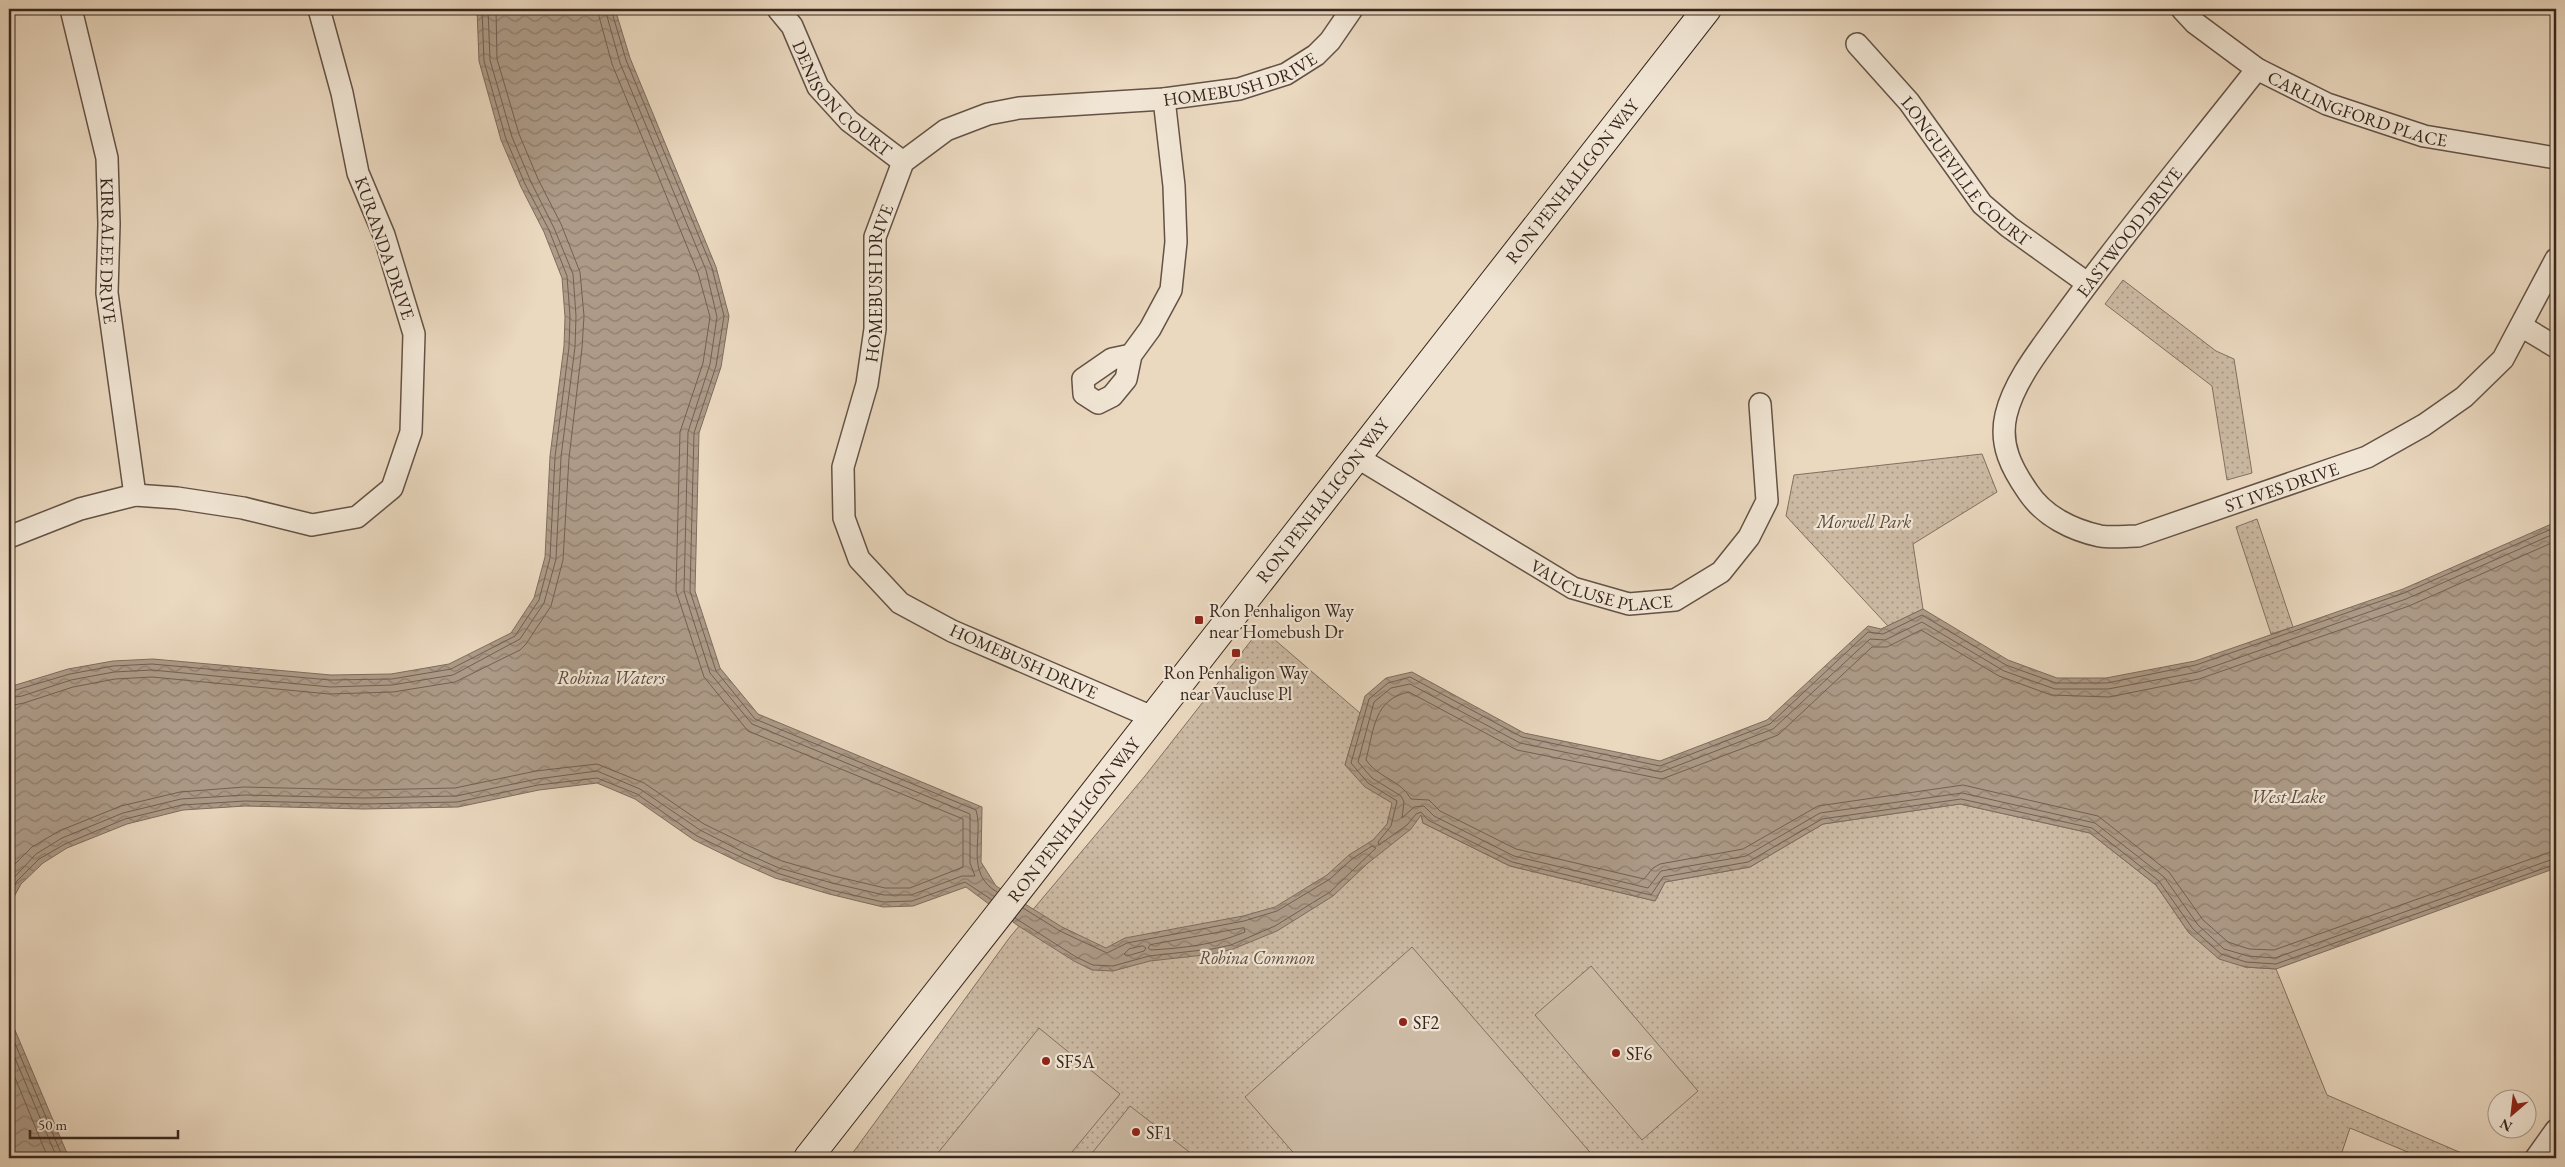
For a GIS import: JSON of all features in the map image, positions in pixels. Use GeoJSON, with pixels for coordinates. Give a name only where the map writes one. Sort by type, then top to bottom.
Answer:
{"type":"FeatureCollection","features":[{"type":"Feature","properties":{"kind":"street","name":"KIRRALEE DRIVE"},"geometry":{"type":"LineString","coordinates":[[71,9],[107,158],[109,224],[107,293],[135,495]]}},
{"type":"Feature","properties":{"kind":"street","name":"KURANDA DRIVE"},"geometry":{"type":"LineString","coordinates":[[9,537],[80,509],[135,495],[177,498],[234,507],[312,525],[357,517],[392,488],[411,432],[414,334],[384,234],[358,173],[342,93],[319,9]]}},
{"type":"Feature","properties":{"kind":"street","name":"DENISON COURT"},"geometry":{"type":"LineString","coordinates":[[778,9],[797,18],[818,87],[848,121],[903,162]]}},
{"type":"Feature","properties":{"kind":"street","name":"HOMEBUSH DRIVE"},"geometry":{"type":"LineString","coordinates":[[1152,717],[952,631],[900,602],[859,559],[844,518],[843,467],[867,384],[875,329],[875,237],[903,162],[946,130],[988,114],[1053,104],[1164,99],[1239,88],[1286,74],[1323,48],[1352,9]]}},
{"type":"Feature","properties":{"kind":"street","name":"RON PENHALIGON WAY"},"geometry":{"type":"LineString","coordinates":[[808,1158],[990,928],[1355,456],[1707,9]]}},
{"type":"Feature","properties":{"kind":"street","name":"CARLINGFORD PLACE"},"geometry":{"type":"LineString","coordinates":[[2182,9],[2195,23],[2257,69],[2328,104],[2424,136],[2556,158]]}},
{"type":"Feature","properties":{"kind":"street","name":"LONGUEVILLE COURT"},"geometry":{"type":"LineString","coordinates":[[1857,44],[1909,102],[1982,204],[2009,227],[2087,283]]}},
{"type":"Feature","properties":{"kind":"street","name":"EASTWOOD DRIVE"},"geometry":{"type":"LineString","coordinates":[[2010,402],[2044,345],[2087,283],[2257,69]]}},
{"type":"Feature","properties":{"kind":"street"},"geometry":{"type":"LineString","coordinates":[[1131,354],[1150,329],[1171,290],[1176,242],[1174,186],[1164,99]]}},
{"type":"Feature","properties":{"kind":"street","name":"ST IVES DRIVE"},"geometry":{"type":"LineString","coordinates":[[2010,402],[2006,415],[2006,451],[2012,469],[2035,504],[2066,526],[2102,536],[2138,536],[2367,457],[2424,425],[2464,397],[2503,359],[2556,259]]}},
{"type":"Feature","properties":{"kind":"street"},"geometry":{"type":"LineString","coordinates":[[2521,326],[2556,347]]}},
{"type":"Feature","properties":{"kind":"street","name":"VAUCLUSE PLACE"},"geometry":{"type":"LineString","coordinates":[[1355,456],[1573,588],[1629,604],[1675,600],[1722,572],[1749,537],[1767,501],[1760,404]]}},
{"type":"Feature","properties":{"kind":"street"},"geometry":{"type":"LineString","coordinates":[[2536,1158],[2556,1130]]}},
{"type":"Feature","properties":{"kind":"green space"},"geometry":{"type":"Polygon","coordinates":[[[2123,280],[2216,351],[2234,359],[2252,473],[2227,480],[2212,386],[2105,304],[2123,280]]]}},
{"type":"Feature","properties":{"kind":"green space","name":"Morwell Park"},"geometry":{"type":"Polygon","coordinates":[[[1982,454],[1997,492],[1913,544],[1923,609],[1888,626],[1786,516],[1794,475],[1982,454]]]}},
{"type":"Feature","properties":{"kind":"green space"},"geometry":{"type":"Polygon","coordinates":[[[2257,519],[2293,627],[2271,634],[2236,527],[2257,519]]]}},
{"type":"Feature","properties":{"kind":"green space","name":"Robina Common"},"geometry":{"type":"Polygon","coordinates":[[[1261,628],[1360,713],[1345,765],[1421,815],[1423,823],[1510,866],[1655,901],[1665,882],[1750,867],[1823,824],[1960,804],[2090,833],[2156,885],[2189,933],[2245,967],[2276,969],[2327,1095],[2473,1158],[2422,1158],[2350,1128],[2340,1158],[2041,1158],[2002,1155],[1955,1158],[849,1158],[1010,937],[1145,776],[1261,628]]]}},
{"type":"Feature","properties":{"kind":"green space","name":"SF2"},"geometry":{"type":"Polygon","coordinates":[[[1412,947],[1595,1158],[1298,1158],[1245,1097],[1412,947]]]}},
{"type":"Feature","properties":{"kind":"green space","name":"SF6"},"geometry":{"type":"Polygon","coordinates":[[[1591,966],[1698,1091],[1642,1140],[1535,1015],[1591,966]]]}},
{"type":"Feature","properties":{"kind":"green space","name":"SF5A"},"geometry":{"type":"Polygon","coordinates":[[[1039,1028],[1120,1094],[1067,1158],[942,1158],[937,1154],[1039,1028]]]}},
{"type":"Feature","properties":{"kind":"green space","name":"SF1"},"geometry":{"type":"Polygon","coordinates":[[[1130,1106],[1197,1158],[1088,1158],[1130,1106]]]}},
{"type":"Feature","properties":{"kind":"water"},"geometry":{"type":"Polygon","coordinates":[[[477,9],[615,9],[630,58],[716,267],[729,316],[721,367],[699,433],[695,591],[720,668],[758,714],[982,807],[981,862],[996,886],[1062,927],[1106,948],[1125,938],[1243,916],[1275,907],[1327,875],[1349,855],[1373,840],[1387,824],[1392,803],[1365,787],[1345,765],[1365,696],[1386,678],[1412,672],[1524,733],[1660,761],[1767,720],[1868,626],[1881,629],[1923,609],[2008,660],[2057,678],[2106,678],[2195,661],[2403,589],[2556,522],[2556,868],[2276,969],[2245,967],[2219,959],[2189,933],[2156,885],[2090,833],[1960,804],[1823,824],[1750,867],[1665,882],[1655,901],[1510,866],[1423,823],[1421,815],[1411,829],[1368,863],[1333,896],[1277,931],[1233,949],[1213,954],[1150,961],[1113,971],[1092,970],[1074,961],[1017,925],[966,887],[913,906],[883,907],[829,894],[775,878],[741,863],[694,840],[635,799],[597,783],[539,790],[458,807],[364,809],[245,806],[183,810],[127,824],[67,848],[43,863],[21,884],[9,906],[9,687],[68,669],[113,661],[153,659],[331,675],[391,674],[449,664],[511,633],[534,598],[545,557],[550,456],[564,346],[565,317],[562,278],[544,232],[521,187],[501,140],[479,61],[477,9]]]}},
{"type":"Feature","properties":{"kind":"water"},"geometry":{"type":"Polygon","coordinates":[[[9,1016],[69,1158],[9,1158],[9,1016]]]}},
{"type":"Feature","properties":{"kind":"place","name":"Ron Penhaligon Way near Homebush Dr"},"geometry":{"type":"Point","coordinates":[1199,620]}},
{"type":"Feature","properties":{"kind":"place","name":"Ron Penhaligon Way near Vaucluse Pl"},"geometry":{"type":"Point","coordinates":[1236,653]}},
{"type":"Feature","properties":{"kind":"place","name":"SF2"},"geometry":{"type":"Point","coordinates":[1403,1022]}},
{"type":"Feature","properties":{"kind":"place","name":"SF6"},"geometry":{"type":"Point","coordinates":[1616,1053]}},
{"type":"Feature","properties":{"kind":"place","name":"SF5A"},"geometry":{"type":"Point","coordinates":[1046,1061]}},
{"type":"Feature","properties":{"kind":"place","name":"SF1"},"geometry":{"type":"Point","coordinates":[1136,1132]}},
{"type":"Feature","properties":{"kind":"water label","name":"Robina Waters"},"geometry":{"type":"Point","coordinates":[611,677]}},
{"type":"Feature","properties":{"kind":"water label","name":"West Lake"},"geometry":{"type":"Point","coordinates":[2288,796]}}]}
